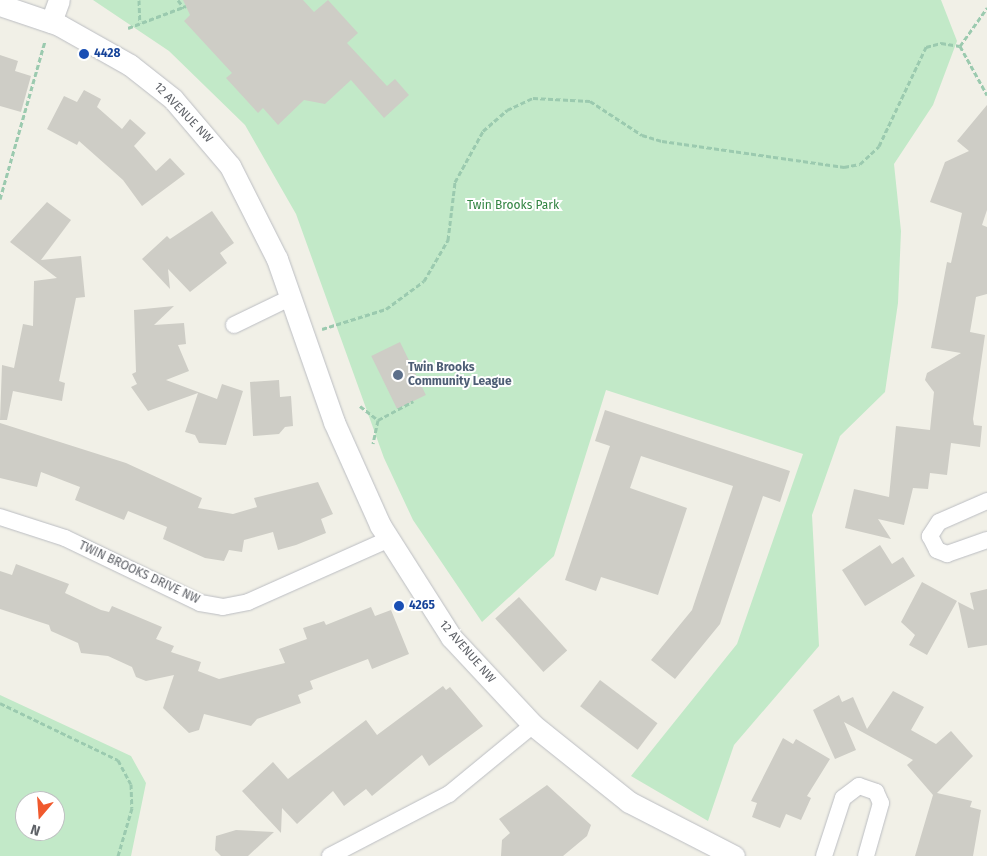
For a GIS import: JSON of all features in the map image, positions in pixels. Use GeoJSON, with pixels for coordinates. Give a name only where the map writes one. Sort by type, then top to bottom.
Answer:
{"type":"FeatureCollection","features":[{"type":"Feature","properties":{"kind":"street"},"geometry":{"type":"LineString","coordinates":[[48,31],[59,0]]}},
{"type":"Feature","properties":{"kind":"street","name":"12 AVENUE NW"},"geometry":{"type":"LineString","coordinates":[[0,5],[28,6],[48,31],[130,65],[194,122],[234,174],[262,223],[292,297],[334,422],[387,540],[451,637],[533,725],[629,802],[734,856]]}},
{"type":"Feature","properties":{"kind":"street"},"geometry":{"type":"LineString","coordinates":[[234,325],[292,297]]}},
{"type":"Feature","properties":{"kind":"street"},"geometry":{"type":"LineString","coordinates":[[987,501],[939,522],[930,536],[937,550],[947,554],[987,540]]}},
{"type":"Feature","properties":{"kind":"street","name":"TWIN BROOKS DRIVE NW"},"geometry":{"type":"LineString","coordinates":[[0,517],[65,538],[200,603],[223,607],[248,602],[387,540]]}},
{"type":"Feature","properties":{"kind":"street"},"geometry":{"type":"LineString","coordinates":[[330,856],[449,794],[533,725]]}},
{"type":"Feature","properties":{"kind":"street"},"geometry":{"type":"LineString","coordinates":[[824,856],[843,798],[859,786],[876,792],[881,803],[866,856]]}},
{"type":"Feature","properties":{"kind":"path"},"geometry":{"type":"LineString","coordinates":[[139,0],[140,23]]}},
{"type":"Feature","properties":{"kind":"path"},"geometry":{"type":"LineString","coordinates":[[128,28],[185,7],[178,0]]}},
{"type":"Feature","properties":{"kind":"path"},"geometry":{"type":"LineString","coordinates":[[960,46],[987,8]]}},
{"type":"Feature","properties":{"kind":"path"},"geometry":{"type":"LineString","coordinates":[[0,199],[48,31]]}},
{"type":"Feature","properties":{"kind":"path"},"geometry":{"type":"LineString","coordinates":[[322,329],[386,309],[424,281],[448,240],[455,182],[483,131],[519,103],[548,95],[578,98],[600,106],[642,135],[662,141],[844,167],[860,164],[879,146],[926,47],[941,43],[960,46]]}},
{"type":"Feature","properties":{"kind":"path"},"geometry":{"type":"LineString","coordinates":[[960,46],[987,94]]}},
{"type":"Feature","properties":{"kind":"path"},"geometry":{"type":"LineString","coordinates":[[373,443],[378,420],[413,401]]}},
{"type":"Feature","properties":{"kind":"path"},"geometry":{"type":"LineString","coordinates":[[360,406],[378,420]]}},
{"type":"Feature","properties":{"kind":"path"},"geometry":{"type":"LineString","coordinates":[[0,703],[118,760],[131,784],[132,808],[118,856]]}},
{"type":"Feature","properties":{"kind":"green space","name":"Twin Brooks Park"},"geometry":{"type":"Polygon","coordinates":[[[93,0],[941,0],[957,41],[933,105],[894,164],[901,231],[898,303],[885,392],[840,436],[812,515],[819,646],[734,745],[708,821],[631,776],[737,644],[803,454],[606,390],[554,556],[482,622],[413,520],[384,458],[296,214],[245,125],[169,51],[93,0]]]}},
{"type":"Feature","properties":{"kind":"green space"},"geometry":{"type":"Polygon","coordinates":[[[0,695],[131,756],[146,783],[131,856],[0,856],[0,695]]]}},
{"type":"Feature","properties":{"kind":"building"},"geometry":{"type":"Polygon","coordinates":[[[183,0],[303,0],[314,12],[328,0],[358,33],[347,43],[387,86],[395,79],[409,95],[384,118],[351,80],[325,104],[304,100],[278,125],[263,108],[258,113],[226,78],[232,73],[184,21],[190,15],[183,0]]]}},
{"type":"Feature","properties":{"kind":"building"},"geometry":{"type":"Polygon","coordinates":[[[0,55],[18,61],[15,71],[31,76],[21,112],[0,106],[0,55]]]}},
{"type":"Feature","properties":{"kind":"building"},"geometry":{"type":"Polygon","coordinates":[[[84,90],[101,99],[97,107],[122,129],[130,119],[146,133],[134,146],[156,171],[170,158],[185,174],[142,206],[123,180],[79,141],[77,145],[47,129],[64,96],[77,102],[84,90]]]}},
{"type":"Feature","properties":{"kind":"building"},"geometry":{"type":"Polygon","coordinates":[[[987,105],[987,210],[982,225],[987,227],[987,294],[976,297],[970,332],[985,335],[973,419],[974,425],[982,426],[980,447],[951,443],[947,475],[930,473],[928,489],[913,488],[904,525],[878,519],[891,539],[845,528],[854,489],[889,497],[896,426],[930,430],[934,392],[925,380],[927,373],[961,353],[931,348],[947,262],[951,263],[962,213],[930,202],[945,162],[969,151],[957,141],[987,105]]]}},
{"type":"Feature","properties":{"kind":"building"},"geometry":{"type":"Polygon","coordinates":[[[47,202],[71,220],[41,260],[81,256],[85,297],[76,298],[59,381],[65,383],[62,401],[13,391],[7,420],[0,420],[2,365],[14,368],[23,324],[33,326],[34,281],[57,278],[10,242],[47,202]]]}},
{"type":"Feature","properties":{"kind":"building"},"geometry":{"type":"Polygon","coordinates":[[[212,211],[234,243],[220,253],[227,263],[190,292],[168,269],[170,289],[142,259],[167,236],[170,239],[212,211]]]}},
{"type":"Feature","properties":{"kind":"building"},"geometry":{"type":"Polygon","coordinates":[[[174,306],[154,325],[184,323],[186,344],[178,345],[189,371],[166,380],[217,399],[222,384],[243,391],[226,445],[199,443],[195,435],[185,432],[198,393],[148,411],[131,387],[137,384],[132,374],[136,372],[134,310],[174,306]]]}},
{"type":"Feature","properties":{"kind":"building","name":"Twin Brooks Community League"},"geometry":{"type":"Polygon","coordinates":[[[400,342],[426,395],[397,409],[371,356],[400,342]]]}},
{"type":"Feature","properties":{"kind":"building"},"geometry":{"type":"Polygon","coordinates":[[[279,380],[280,397],[291,396],[293,426],[285,427],[279,434],[253,436],[250,382],[279,380]]]}},
{"type":"Feature","properties":{"kind":"building"},"geometry":{"type":"Polygon","coordinates":[[[605,410],[790,471],[780,502],[763,496],[720,624],[675,679],[651,660],[692,610],[733,486],[641,456],[630,488],[687,508],[658,595],[601,577],[596,591],[565,580],[610,446],[595,441],[605,410]]]}},
{"type":"Feature","properties":{"kind":"building"},"geometry":{"type":"Polygon","coordinates":[[[0,423],[126,463],[202,498],[198,508],[233,514],[257,507],[254,498],[318,482],[333,514],[321,519],[326,533],[296,545],[278,550],[273,532],[244,540],[242,552],[229,550],[224,561],[205,558],[163,539],[167,527],[128,511],[124,520],[75,500],[80,487],[41,472],[37,487],[0,478],[0,423]]]}},
{"type":"Feature","properties":{"kind":"building"},"geometry":{"type":"Polygon","coordinates":[[[880,545],[892,564],[903,557],[915,576],[865,606],[842,570],[880,545]]]}},
{"type":"Feature","properties":{"kind":"building"},"geometry":{"type":"Polygon","coordinates":[[[16,564],[69,584],[65,593],[101,610],[109,612],[112,606],[162,627],[156,639],[174,646],[171,652],[201,662],[198,671],[219,679],[285,663],[279,649],[307,639],[303,628],[324,621],[326,625],[371,607],[375,616],[391,610],[409,654],[372,669],[368,659],[310,681],[313,689],[298,695],[301,703],[257,719],[251,726],[204,714],[199,730],[189,733],[163,708],[174,675],[146,681],[136,677],[132,667],[108,656],[81,653],[78,643],[51,631],[49,625],[0,609],[0,571],[12,575],[16,564]]]}},
{"type":"Feature","properties":{"kind":"building"},"geometry":{"type":"Polygon","coordinates":[[[922,582],[957,601],[927,655],[909,645],[915,635],[901,622],[922,582]]]}},
{"type":"Feature","properties":{"kind":"building"},"geometry":{"type":"Polygon","coordinates":[[[987,589],[987,645],[968,648],[958,602],[974,610],[970,593],[987,589]]]}},
{"type":"Feature","properties":{"kind":"building"},"geometry":{"type":"Polygon","coordinates":[[[519,597],[567,651],[543,672],[495,618],[519,597]]]}},
{"type":"Feature","properties":{"kind":"building"},"geometry":{"type":"Polygon","coordinates":[[[600,680],[658,723],[638,750],[580,706],[600,680]]]}},
{"type":"Feature","properties":{"kind":"building"},"geometry":{"type":"Polygon","coordinates":[[[443,686],[446,690],[450,687],[483,726],[429,766],[422,755],[372,796],[366,789],[344,806],[333,791],[297,824],[282,808],[281,833],[242,791],[273,762],[288,779],[366,720],[377,735],[443,686]]]}},
{"type":"Feature","properties":{"kind":"building"},"geometry":{"type":"Polygon","coordinates":[[[893,691],[924,707],[911,730],[936,744],[951,731],[973,756],[937,793],[972,801],[970,807],[981,810],[973,856],[915,856],[933,795],[907,765],[913,760],[844,722],[856,750],[835,759],[813,710],[839,695],[842,702],[853,697],[867,729],[893,691]]]}},
{"type":"Feature","properties":{"kind":"building"},"geometry":{"type":"Polygon","coordinates":[[[783,738],[793,744],[796,739],[830,759],[807,796],[811,798],[801,820],[786,814],[780,828],[752,817],[757,803],[751,801],[783,738]]]}},
{"type":"Feature","properties":{"kind":"building"},"geometry":{"type":"Polygon","coordinates":[[[547,785],[591,825],[587,836],[563,856],[501,856],[502,840],[510,833],[499,819],[547,785]]]}},
{"type":"Feature","properties":{"kind":"building"},"geometry":{"type":"Polygon","coordinates":[[[236,830],[274,832],[248,856],[221,856],[215,850],[216,836],[236,830]]]}},
{"type":"Feature","properties":{"kind":"place","name":"4428"},"geometry":{"type":"Point","coordinates":[84,54]}},
{"type":"Feature","properties":{"kind":"place","name":"Twin Brooks Community League"},"geometry":{"type":"Point","coordinates":[398,375]}},
{"type":"Feature","properties":{"kind":"place","name":"4265"},"geometry":{"type":"Point","coordinates":[399,606]}}]}
